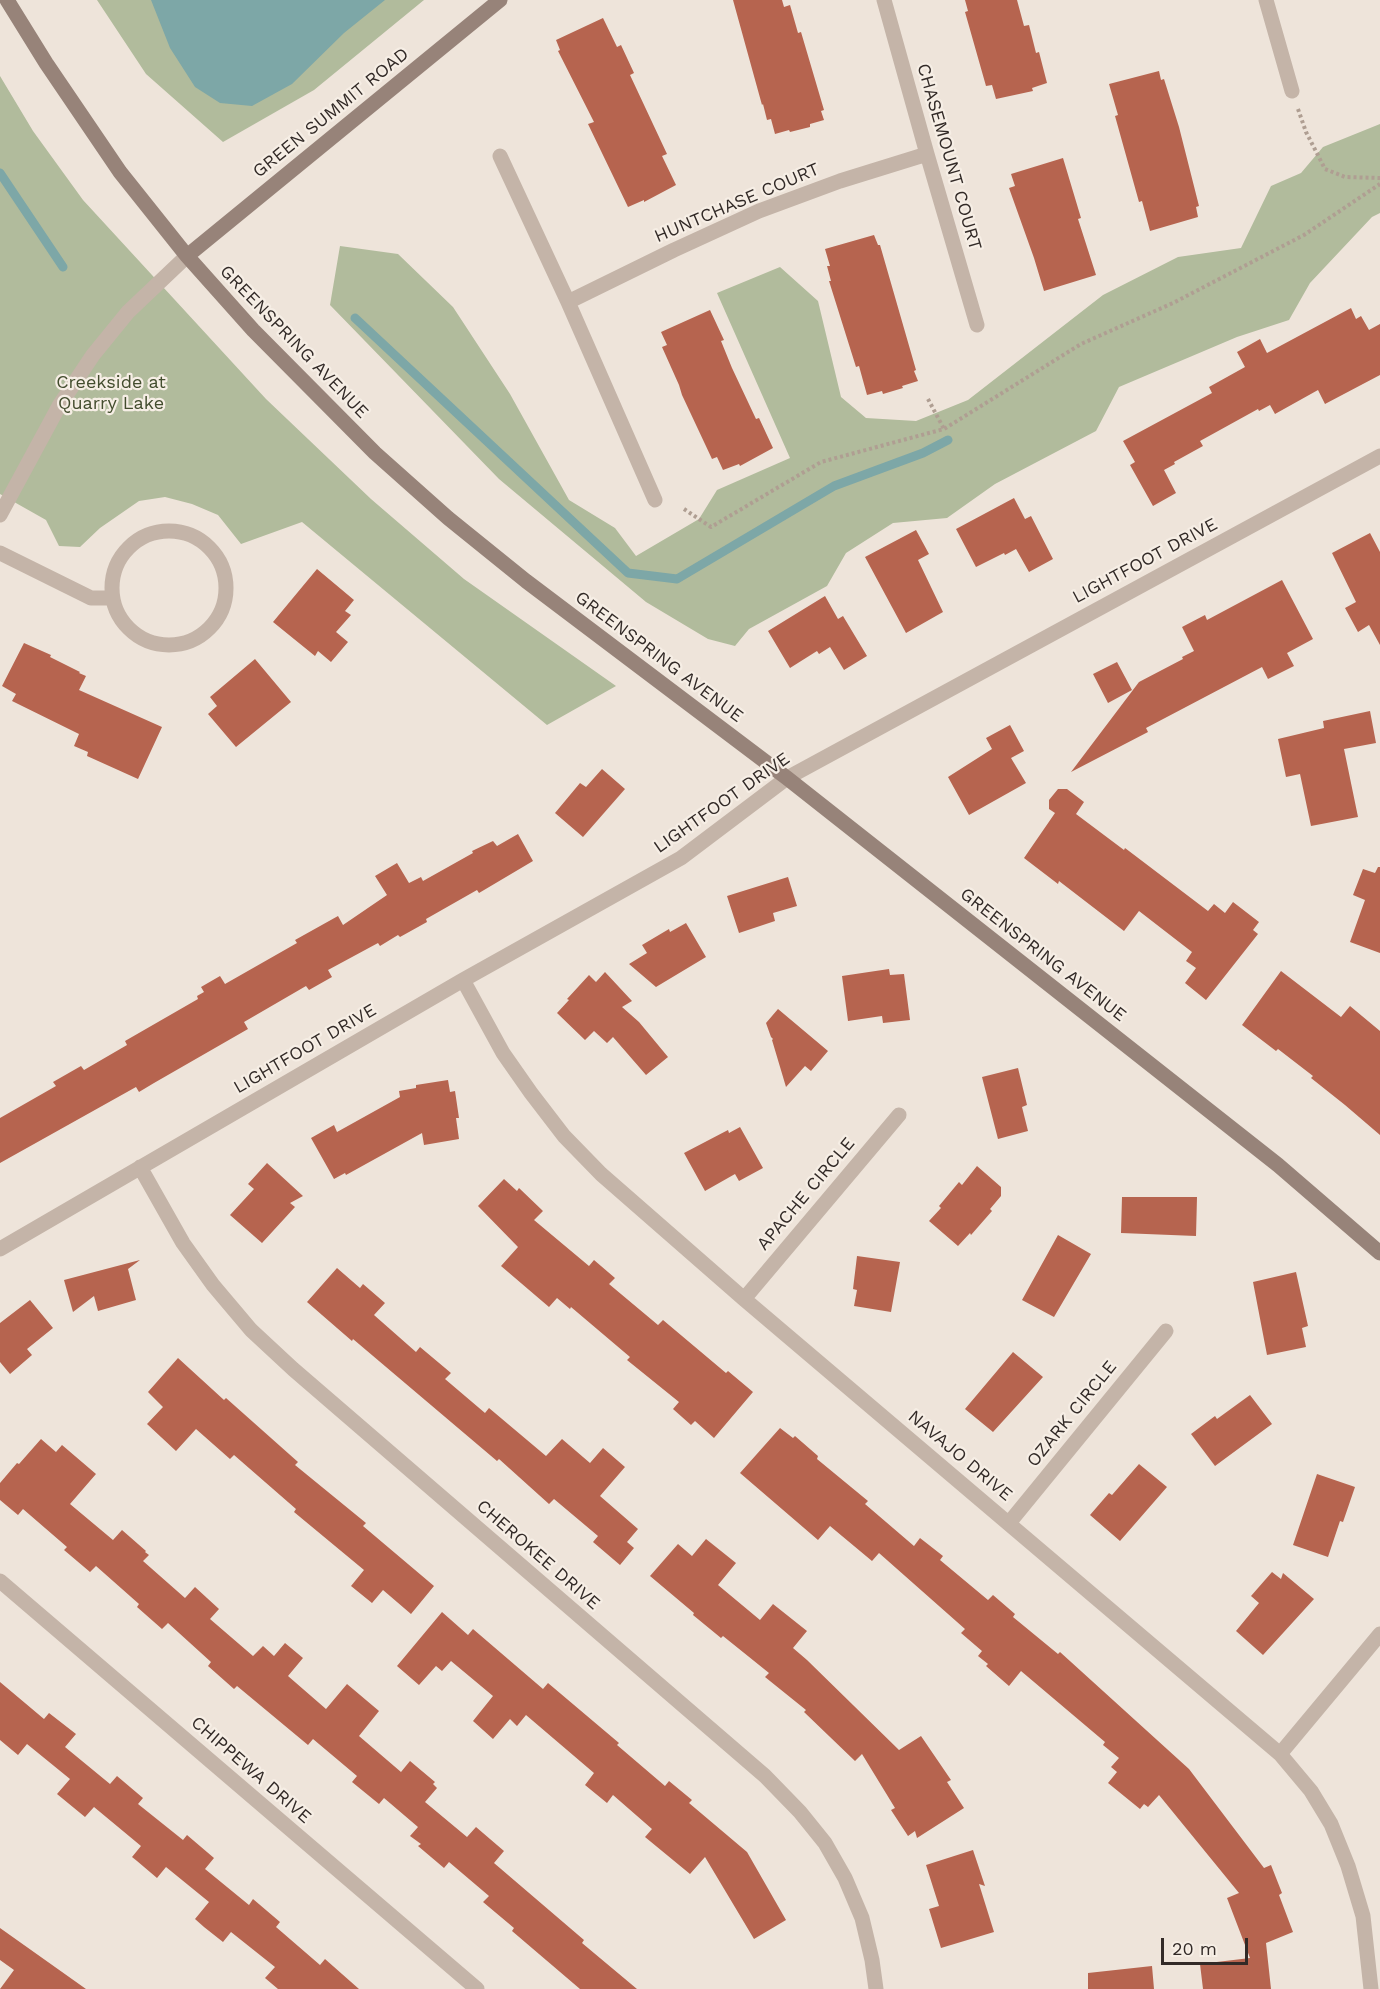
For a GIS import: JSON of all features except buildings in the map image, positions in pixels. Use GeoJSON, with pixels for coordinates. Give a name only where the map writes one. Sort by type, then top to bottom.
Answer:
{"type":"FeatureCollection","features":[{"type":"Feature","properties":{"kind":"main road","name":"GREENSPRING AVENUE"},"geometry":{"type":"LineString","coordinates":[[8,0],[46,63],[120,172],[187,256],[253,330],[375,453],[448,518],[552,601],[787,778],[1278,1165],[1380,1253]]}},
{"type":"Feature","properties":{"kind":"main road","name":"GREEN SUMMIT ROAD"},"geometry":{"type":"LineString","coordinates":[[187,256],[500,0]]}},
{"type":"Feature","properties":{"kind":"street","name":"CHASEMOUNT COURT"},"geometry":{"type":"LineString","coordinates":[[884,0],[977,325]]}},
{"type":"Feature","properties":{"kind":"street"},"geometry":{"type":"LineString","coordinates":[[1266,0],[1292,91]]}},
{"type":"Feature","properties":{"kind":"street","name":"HUNTCHASE COURT"},"geometry":{"type":"LineString","coordinates":[[568,302],[759,211],[840,181],[927,154]]}},
{"type":"Feature","properties":{"kind":"street"},"geometry":{"type":"LineString","coordinates":[[500,156],[568,302],[655,500]]}},
{"type":"Feature","properties":{"kind":"street"},"geometry":{"type":"LineString","coordinates":[[0,515],[59,406],[93,355],[128,312],[187,256]]}},
{"type":"Feature","properties":{"kind":"street","name":"LIGHTFOOT DRIVE"},"geometry":{"type":"LineString","coordinates":[[0,1249],[463,980],[681,858],[787,778],[1380,456]]}},
{"type":"Feature","properties":{"kind":"street"},"geometry":{"type":"LineString","coordinates":[[161,531],[178,531],[195,536],[210,546],[220,560],[226,576],[227,591],[224,607],[217,620],[207,632],[194,640],[179,644],[164,645],[149,642],[135,634],[120,617],[113,598],[113,576],[119,560],[130,546],[144,536],[161,531]]}},
{"type":"Feature","properties":{"kind":"street"},"geometry":{"type":"LineString","coordinates":[[0,553],[92,598],[113,598]]}},
{"type":"Feature","properties":{"kind":"street","name":"NAVAJO DRIVE"},"geometry":{"type":"LineString","coordinates":[[463,980],[503,1053],[531,1094],[564,1136],[601,1174],[744,1299],[1280,1754],[1311,1791],[1330,1824],[1348,1866],[1363,1916],[1371,1989]]}},
{"type":"Feature","properties":{"kind":"street","name":"APACHE CIRCLE"},"geometry":{"type":"LineString","coordinates":[[744,1299],[899,1114]]}},
{"type":"Feature","properties":{"kind":"street","name":"CHEROKEE DRIVE"},"geometry":{"type":"LineString","coordinates":[[140,1167],[183,1243],[213,1285],[251,1330],[293,1370],[765,1776],[800,1812],[825,1843],[845,1878],[862,1918],[876,1989]]}},
{"type":"Feature","properties":{"kind":"street","name":"OZARK CIRCLE"},"geometry":{"type":"LineString","coordinates":[[1009,1523],[1166,1331]]}},
{"type":"Feature","properties":{"kind":"street","name":"CHIPPEWA DRIVE"},"geometry":{"type":"LineString","coordinates":[[0,1581],[477,1989]]}},
{"type":"Feature","properties":{"kind":"street"},"geometry":{"type":"LineString","coordinates":[[1280,1754],[1380,1634]]}},
{"type":"Feature","properties":{"kind":"path"},"geometry":{"type":"LineString","coordinates":[[1292,91],[1306,132],[1325,169],[1345,177],[1380,178]]}},
{"type":"Feature","properties":{"kind":"path"},"geometry":{"type":"LineString","coordinates":[[684,509],[711,527],[821,462],[944,429],[1081,344],[1173,303],[1304,235],[1380,184]]}},
{"type":"Feature","properties":{"kind":"path"},"geometry":{"type":"LineString","coordinates":[[928,399],[944,429]]}},
{"type":"Feature","properties":{"kind":"green space"},"geometry":{"type":"Polygon","coordinates":[[[97,0],[424,0],[314,90],[223,142],[146,74],[97,0]]]}},
{"type":"Feature","properties":{"kind":"green space","name":"Creekside at Quarry Lake"},"geometry":{"type":"Polygon","coordinates":[[[0,76],[33,131],[83,200],[266,399],[371,499],[464,579],[616,686],[547,725],[302,522],[241,544],[218,515],[192,504],[165,497],[139,501],[100,528],[80,547],[59,546],[46,520],[0,494],[0,76]]]}},
{"type":"Feature","properties":{"kind":"green space"},"geometry":{"type":"Polygon","coordinates":[[[1380,124],[1380,213],[1372,217],[1310,283],[1289,320],[1237,337],[1119,387],[1096,431],[995,484],[947,518],[893,523],[846,553],[827,586],[749,629],[735,646],[708,639],[646,602],[499,479],[330,305],[340,246],[398,254],[453,307],[510,394],[569,500],[615,528],[636,556],[699,519],[717,490],[790,458],[717,293],[780,267],[818,301],[841,397],[866,418],[916,421],[968,400],[1103,295],[1178,257],[1241,248],[1271,186],[1301,173],[1323,147],[1380,124]]]}},
{"type":"Feature","properties":{"kind":"water"},"geometry":{"type":"Polygon","coordinates":[[[151,0],[385,0],[344,33],[292,84],[252,106],[220,103],[195,87],[170,48],[151,0]]]}},
{"type":"Feature","properties":{"kind":"waterway"},"geometry":{"type":"LineString","coordinates":[[0,173],[63,267]]}},
{"type":"Feature","properties":{"kind":"waterway"},"geometry":{"type":"LineString","coordinates":[[355,318],[628,573],[677,579],[834,486],[923,453],[948,440]]}}]}
